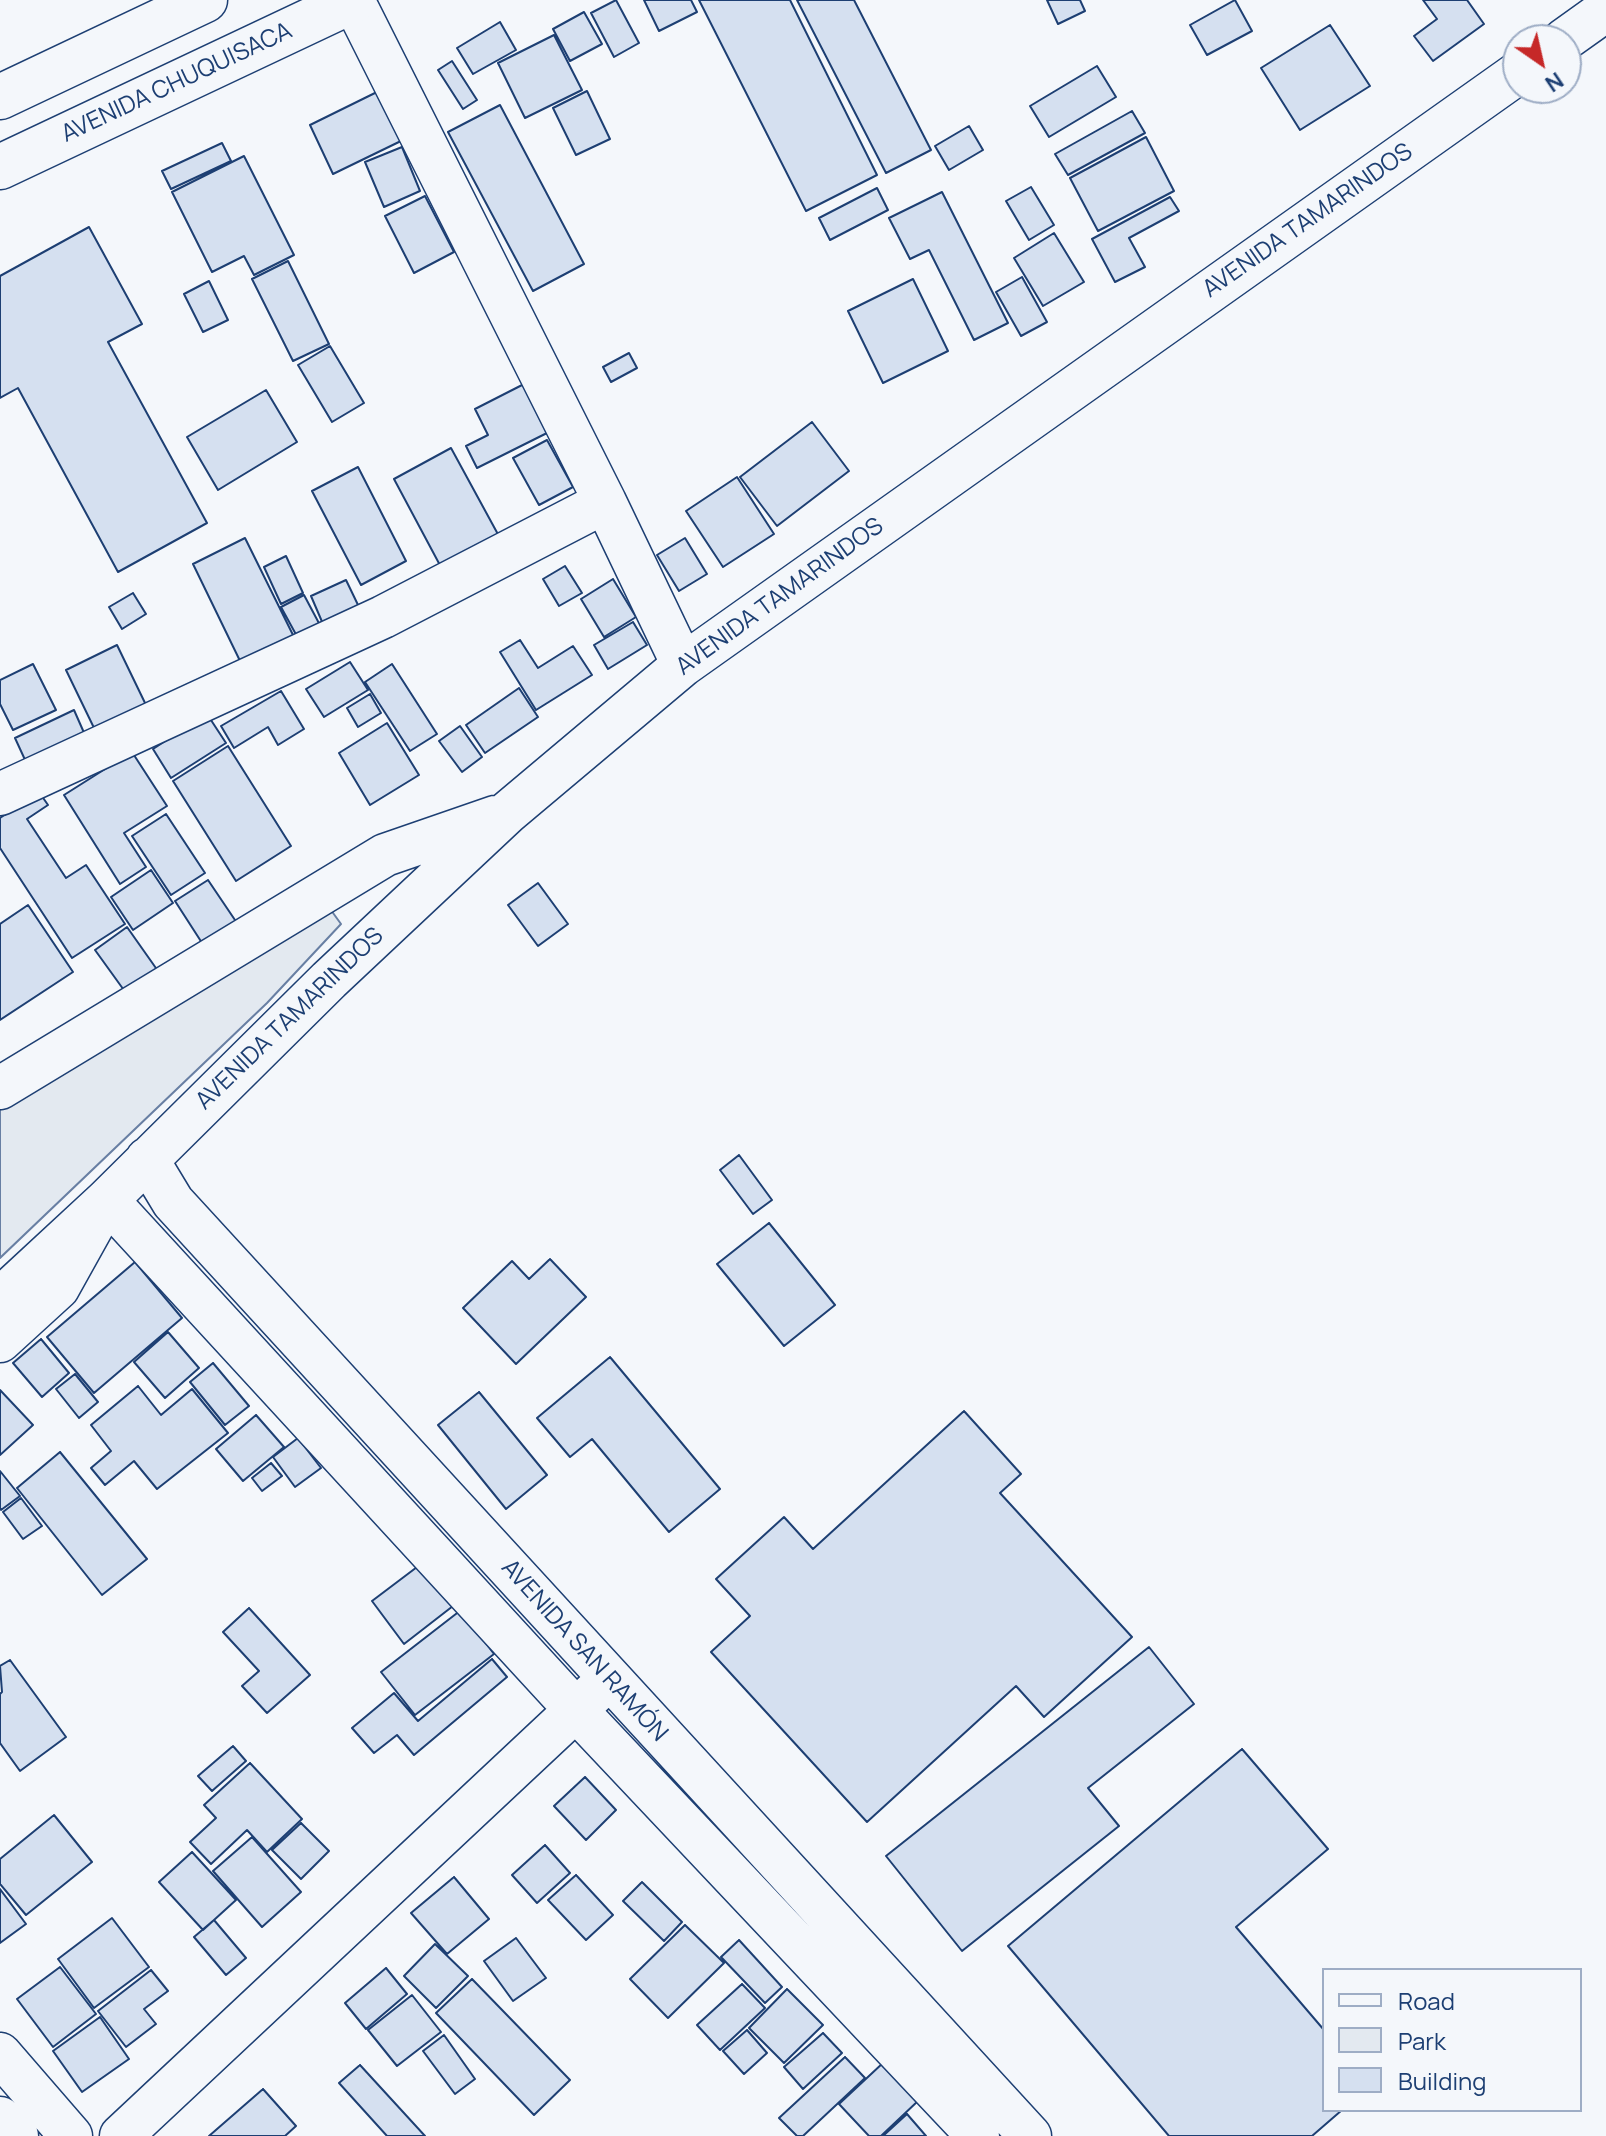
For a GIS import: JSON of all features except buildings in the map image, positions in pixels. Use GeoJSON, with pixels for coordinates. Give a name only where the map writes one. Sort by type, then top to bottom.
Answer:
{"type":"FeatureCollection","features":[{"type":"Feature","properties":{"kind":"main road"},"geometry":{"type":"LineString","coordinates":[[0,97],[205,0]]}},
{"type":"Feature","properties":{"kind":"main road","name":"AVENIDA CHUQUISACA"},"geometry":{"type":"LineString","coordinates":[[0,167],[353,0]]}},
{"type":"Feature","properties":{"kind":"street"},"geometry":{"type":"LineString","coordinates":[[353,0],[605,502],[683,665]]}},
{"type":"Feature","properties":{"kind":"street"},"geometry":{"type":"LineString","coordinates":[[1582,27],[1606,10]]}},
{"type":"Feature","properties":{"kind":"street","name":"AVENIDA TAMARINDOS"},"geometry":{"type":"LineString","coordinates":[[0,1299],[107,1200],[329,980],[507,813],[683,665],[1502,84]]}},
{"type":"Feature","properties":{"kind":"street"},"geometry":{"type":"LineString","coordinates":[[0,794],[383,617],[605,502]]}},
{"type":"Feature","properties":{"kind":"street"},"geometry":{"type":"LineString","coordinates":[[0,1088],[385,855],[507,813]]}},
{"type":"Feature","properties":{"kind":"street","name":"AVENIDA SAN RAMÓN"},"geometry":{"type":"LineString","coordinates":[[147,1159],[173,1202],[1030,2136]]}},
{"type":"Feature","properties":{"kind":"street","name":"AVENIDA TAMARINDOS"},"geometry":{"type":"LineString","coordinates":[[0,1341],[58,1288],[107,1200]]}},
{"type":"Feature","properties":{"kind":"street","name":"AVENIDA SAN RAMÓN"},"geometry":{"type":"LineString","coordinates":[[107,1200],[576,1710],[978,2136]]}},
{"type":"Feature","properties":{"kind":"street"},"geometry":{"type":"LineString","coordinates":[[121,2136],[608,1679]]}},
{"type":"Feature","properties":{"kind":"street"},"geometry":{"type":"LineString","coordinates":[[0,2054],[71,2136]]}},
{"type":"Feature","properties":{"kind":"street"},"geometry":{"type":"LineString","coordinates":[[0,2118],[17,2136]]}},
{"type":"Feature","properties":{"kind":"green space"},"geometry":{"type":"Polygon","coordinates":[[[328,906],[341,924],[267,1003],[0,1258],[0,1105],[328,906]]]}}]}
